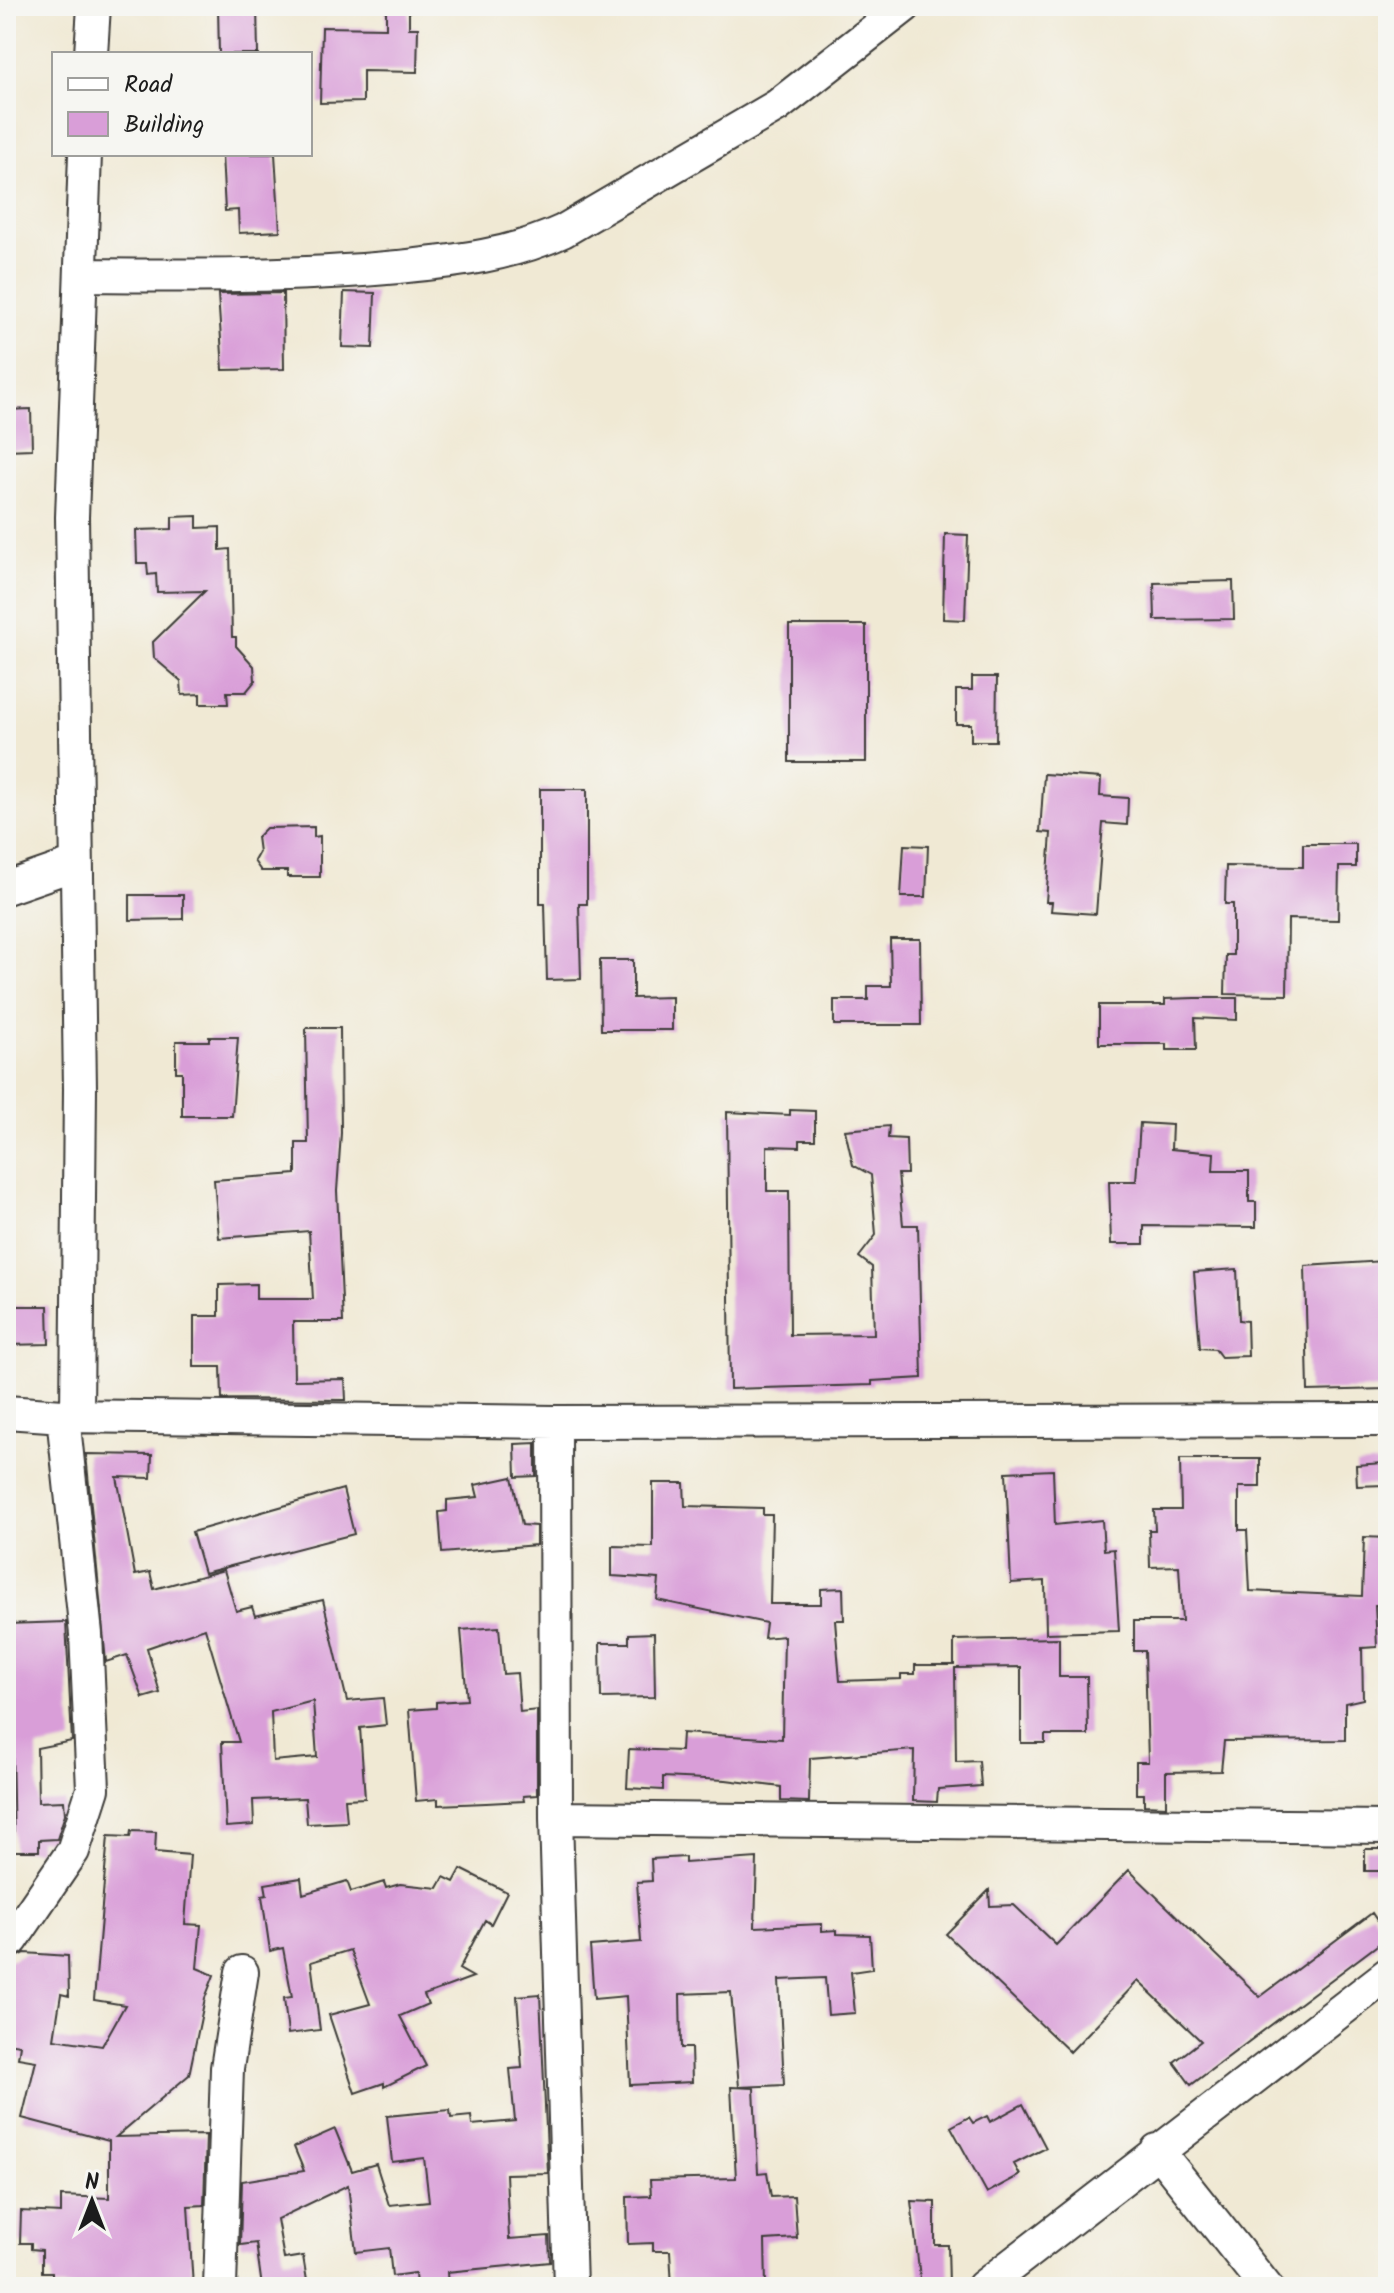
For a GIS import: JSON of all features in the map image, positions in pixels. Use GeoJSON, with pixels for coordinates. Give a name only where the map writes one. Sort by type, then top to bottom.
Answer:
{"type":"FeatureCollection","features":[{"type":"Feature","properties":{"kind":"street"},"geometry":{"type":"LineString","coordinates":[[91,52],[94,6]]}},
{"type":"Feature","properties":{"kind":"street"},"geometry":{"type":"LineString","coordinates":[[81,275],[225,276],[358,271],[479,258],[526,248],[563,231],[777,106],[905,6]]}},
{"type":"Feature","properties":{"kind":"street"},"geometry":{"type":"LineString","coordinates":[[6,1943],[12,1940],[73,1851],[93,1789],[86,1634],[70,1415],[80,1089],[72,517],[85,156]]}},
{"type":"Feature","properties":{"kind":"street"},"geometry":{"type":"LineString","coordinates":[[6,889],[75,864]]}},
{"type":"Feature","properties":{"kind":"street"},"geometry":{"type":"LineString","coordinates":[[6,889],[49,896],[76,906]]}},
{"type":"Feature","properties":{"kind":"street"},"geometry":{"type":"LineString","coordinates":[[6,1412],[555,1422],[1388,1420]]}},
{"type":"Feature","properties":{"kind":"street"},"geometry":{"type":"LineString","coordinates":[[555,1422],[556,1818],[570,2287]]}},
{"type":"Feature","properties":{"kind":"street"},"geometry":{"type":"LineString","coordinates":[[556,1818],[1388,1827]]}},
{"type":"Feature","properties":{"kind":"street"},"geometry":{"type":"LineString","coordinates":[[220,2287],[227,2068],[242,1972]]}},
{"type":"Feature","properties":{"kind":"street"},"geometry":{"type":"LineString","coordinates":[[983,2287],[1388,1974]]}},
{"type":"Feature","properties":{"kind":"street"},"geometry":{"type":"LineString","coordinates":[[1157,2150],[1266,2287]]}},
{"type":"Feature","properties":{"kind":"building"},"geometry":{"type":"Polygon","coordinates":[[[218,6],[257,6],[258,52],[219,52],[218,6]]]}},
{"type":"Feature","properties":{"kind":"building"},"geometry":{"type":"Polygon","coordinates":[[[386,6],[409,6],[409,28],[418,28],[417,72],[363,71],[363,102],[320,103],[322,27],[386,28],[386,6]]]}},
{"type":"Feature","properties":{"kind":"building"},"geometry":{"type":"Polygon","coordinates":[[[222,156],[275,156],[280,231],[239,233],[238,210],[225,211],[222,156]]]}},
{"type":"Feature","properties":{"kind":"building"},"geometry":{"type":"Polygon","coordinates":[[[344,292],[375,293],[373,348],[342,347],[344,292]]]}},
{"type":"Feature","properties":{"kind":"building"},"geometry":{"type":"Polygon","coordinates":[[[283,293],[284,369],[223,370],[218,294],[283,293]]]}},
{"type":"Feature","properties":{"kind":"building"},"geometry":{"type":"Polygon","coordinates":[[[31,409],[32,449],[6,450],[6,410],[31,409]]]}},
{"type":"Feature","properties":{"kind":"building"},"geometry":{"type":"Polygon","coordinates":[[[197,516],[197,528],[220,527],[220,550],[230,549],[232,637],[236,637],[236,646],[254,666],[255,681],[246,692],[227,692],[228,704],[200,704],[200,694],[182,695],[181,681],[154,658],[153,642],[205,591],[157,592],[156,574],[148,575],[147,563],[137,563],[136,530],[172,529],[172,517],[197,516]]]}},
{"type":"Feature","properties":{"kind":"building"},"geometry":{"type":"Polygon","coordinates":[[[945,534],[968,535],[965,620],[943,619],[945,534]]]}},
{"type":"Feature","properties":{"kind":"building"},"geometry":{"type":"Polygon","coordinates":[[[1233,581],[1234,619],[1155,620],[1154,583],[1233,581]]]}},
{"type":"Feature","properties":{"kind":"building"},"geometry":{"type":"Polygon","coordinates":[[[789,625],[866,625],[866,762],[789,762],[789,625]]]}},
{"type":"Feature","properties":{"kind":"building"},"geometry":{"type":"Polygon","coordinates":[[[972,677],[997,677],[996,741],[971,741],[971,724],[956,724],[956,690],[972,690],[972,677]]]}},
{"type":"Feature","properties":{"kind":"building"},"geometry":{"type":"Polygon","coordinates":[[[1044,774],[1101,778],[1100,796],[1128,798],[1127,825],[1103,823],[1096,914],[1051,911],[1052,902],[1046,902],[1051,833],[1040,832],[1044,774]]]}},
{"type":"Feature","properties":{"kind":"building"},"geometry":{"type":"Polygon","coordinates":[[[540,789],[587,789],[587,904],[579,904],[581,979],[547,980],[545,904],[540,904],[540,789]]]}},
{"type":"Feature","properties":{"kind":"building"},"geometry":{"type":"Polygon","coordinates":[[[314,827],[314,837],[320,836],[320,877],[287,877],[287,871],[261,871],[254,861],[259,852],[257,837],[266,828],[314,827]]]}},
{"type":"Feature","properties":{"kind":"building"},"geometry":{"type":"Polygon","coordinates":[[[1303,844],[1356,844],[1356,867],[1339,867],[1338,920],[1288,919],[1287,995],[1225,994],[1226,955],[1233,955],[1233,904],[1225,904],[1226,866],[1303,867],[1303,844]]]}},
{"type":"Feature","properties":{"kind":"building"},"geometry":{"type":"Polygon","coordinates":[[[904,845],[928,846],[926,897],[901,897],[904,845]]]}},
{"type":"Feature","properties":{"kind":"building"},"geometry":{"type":"Polygon","coordinates":[[[130,895],[183,895],[183,919],[130,920],[130,895]]]}},
{"type":"Feature","properties":{"kind":"building"},"geometry":{"type":"Polygon","coordinates":[[[890,939],[920,939],[921,1025],[834,1025],[834,1000],[868,1000],[868,986],[891,986],[890,939]]]}},
{"type":"Feature","properties":{"kind":"building"},"geometry":{"type":"Polygon","coordinates":[[[600,960],[633,960],[633,998],[672,997],[672,1030],[601,1030],[600,960]]]}},
{"type":"Feature","properties":{"kind":"building"},"geometry":{"type":"Polygon","coordinates":[[[1237,998],[1237,1020],[1195,1018],[1196,1050],[1166,1050],[1166,1044],[1099,1044],[1099,1005],[1165,1005],[1165,999],[1237,998]]]}},
{"type":"Feature","properties":{"kind":"building"},"geometry":{"type":"Polygon","coordinates":[[[306,1028],[340,1028],[341,1133],[337,1191],[343,1322],[293,1322],[294,1380],[345,1379],[346,1400],[222,1399],[221,1367],[194,1367],[194,1316],[219,1316],[219,1285],[256,1284],[256,1299],[313,1299],[309,1231],[219,1238],[214,1180],[296,1174],[296,1143],[308,1143],[306,1028]]]}},
{"type":"Feature","properties":{"kind":"building"},"geometry":{"type":"Polygon","coordinates":[[[209,1037],[238,1037],[232,1116],[182,1116],[182,1072],[176,1072],[176,1041],[209,1041],[209,1037]]]}},
{"type":"Feature","properties":{"kind":"building"},"geometry":{"type":"Polygon","coordinates":[[[790,1110],[815,1111],[815,1140],[800,1140],[800,1147],[767,1146],[767,1191],[789,1191],[790,1335],[874,1334],[872,1267],[859,1257],[876,1235],[871,1175],[853,1165],[845,1130],[889,1126],[888,1138],[906,1139],[907,1174],[898,1174],[903,1225],[918,1225],[922,1378],[872,1381],[872,1385],[730,1389],[727,1112],[790,1115],[790,1110]]]}},
{"type":"Feature","properties":{"kind":"building"},"geometry":{"type":"Polygon","coordinates":[[[1140,1123],[1172,1125],[1171,1149],[1214,1153],[1213,1171],[1249,1171],[1249,1202],[1256,1202],[1256,1227],[1144,1226],[1144,1244],[1111,1244],[1109,1181],[1136,1181],[1140,1123]]]}},
{"type":"Feature","properties":{"kind":"building"},"geometry":{"type":"Polygon","coordinates":[[[1384,1261],[1385,1292],[1388,1292],[1386,1389],[1308,1391],[1305,1266],[1384,1261]]]}},
{"type":"Feature","properties":{"kind":"building"},"geometry":{"type":"Polygon","coordinates":[[[1237,1269],[1239,1320],[1247,1321],[1248,1356],[1221,1357],[1215,1349],[1200,1348],[1194,1272],[1237,1269]]]}},
{"type":"Feature","properties":{"kind":"building"},"geometry":{"type":"Polygon","coordinates":[[[7,1306],[48,1306],[49,1344],[8,1345],[7,1306]]]}},
{"type":"Feature","properties":{"kind":"building"},"geometry":{"type":"Polygon","coordinates":[[[536,1443],[536,1476],[516,1477],[515,1444],[536,1443]]]}},
{"type":"Feature","properties":{"kind":"building"},"geometry":{"type":"Polygon","coordinates":[[[86,1454],[152,1455],[151,1478],[117,1477],[135,1575],[150,1572],[154,1589],[224,1570],[236,1611],[252,1607],[255,1616],[323,1600],[347,1701],[383,1698],[386,1725],[360,1728],[365,1798],[345,1799],[347,1822],[307,1824],[305,1798],[253,1800],[254,1825],[226,1827],[222,1742],[239,1742],[205,1628],[147,1648],[160,1693],[143,1698],[127,1655],[106,1662],[86,1454]],[[313,1701],[271,1712],[273,1761],[317,1757],[313,1701]]]}},
{"type":"Feature","properties":{"kind":"building"},"geometry":{"type":"Polygon","coordinates":[[[1180,1459],[1260,1459],[1260,1487],[1239,1487],[1239,1530],[1247,1530],[1250,1591],[1362,1596],[1364,1537],[1388,1538],[1388,1605],[1375,1605],[1377,1647],[1362,1648],[1363,1699],[1345,1703],[1345,1740],[1224,1741],[1221,1771],[1166,1772],[1166,1806],[1144,1805],[1144,1794],[1136,1794],[1136,1762],[1148,1762],[1145,1651],[1134,1651],[1134,1621],[1182,1621],[1179,1566],[1150,1567],[1149,1530],[1155,1530],[1154,1510],[1181,1510],[1180,1459]]]}},
{"type":"Feature","properties":{"kind":"building"},"geometry":{"type":"Polygon","coordinates":[[[1383,1463],[1384,1485],[1357,1486],[1356,1465],[1383,1463]]]}},
{"type":"Feature","properties":{"kind":"building"},"geometry":{"type":"Polygon","coordinates":[[[1053,1470],[1055,1525],[1102,1520],[1104,1550],[1114,1549],[1119,1631],[1046,1633],[1045,1581],[1011,1583],[1006,1472],[1053,1470]]]}},
{"type":"Feature","properties":{"kind":"building"},"geometry":{"type":"Polygon","coordinates":[[[512,1477],[522,1525],[536,1526],[536,1545],[442,1553],[439,1512],[447,1511],[447,1500],[478,1497],[475,1485],[512,1477]]]}},
{"type":"Feature","properties":{"kind":"building"},"geometry":{"type":"Polygon","coordinates":[[[653,1483],[684,1483],[685,1506],[763,1508],[763,1515],[772,1515],[770,1604],[821,1604],[821,1589],[843,1588],[844,1620],[835,1620],[840,1681],[901,1679],[901,1674],[915,1674],[915,1665],[954,1665],[954,1640],[1059,1638],[1059,1677],[1087,1677],[1088,1735],[1045,1735],[1045,1743],[1021,1743],[1021,1667],[955,1668],[956,1762],[979,1761],[981,1786],[938,1789],[937,1802],[913,1801],[914,1750],[810,1758],[809,1802],[781,1801],[781,1787],[726,1780],[663,1777],[663,1790],[627,1788],[629,1749],[681,1751],[682,1733],[782,1739],[784,1636],[764,1638],[766,1623],[657,1600],[659,1579],[612,1576],[612,1546],[653,1547],[653,1483]]]}},
{"type":"Feature","properties":{"kind":"building"},"geometry":{"type":"Polygon","coordinates":[[[343,1489],[354,1534],[204,1573],[192,1532],[343,1489]]]}},
{"type":"Feature","properties":{"kind":"building"},"geometry":{"type":"Polygon","coordinates":[[[66,1622],[72,1741],[37,1748],[38,1802],[64,1801],[65,1814],[57,1839],[39,1840],[39,1851],[14,1851],[12,1745],[6,1746],[6,1624],[66,1622]]]}},
{"type":"Feature","properties":{"kind":"building"},"geometry":{"type":"Polygon","coordinates":[[[499,1627],[503,1674],[517,1673],[520,1712],[537,1710],[537,1795],[523,1796],[524,1801],[486,1803],[438,1805],[438,1799],[416,1801],[409,1710],[436,1708],[436,1702],[467,1700],[461,1630],[499,1627]]]}},
{"type":"Feature","properties":{"kind":"building"},"geometry":{"type":"Polygon","coordinates":[[[654,1633],[655,1697],[601,1698],[600,1643],[629,1643],[629,1634],[654,1633]]]}},
{"type":"Feature","properties":{"kind":"building"},"geometry":{"type":"Polygon","coordinates":[[[131,1831],[156,1832],[155,1852],[190,1855],[185,1924],[201,1925],[197,1968],[214,1975],[205,1998],[189,2075],[116,2137],[206,2135],[204,2205],[188,2206],[193,2287],[52,2287],[52,2272],[42,2272],[42,2250],[31,2249],[31,2243],[20,2243],[21,2211],[61,2213],[61,2196],[109,2198],[109,2141],[22,2118],[36,2061],[18,2058],[20,2045],[6,2043],[6,1962],[25,1953],[68,1956],[69,1996],[61,1994],[54,2039],[102,2046],[125,2005],[94,2000],[108,1836],[130,1837],[131,1831]]]}},
{"type":"Feature","properties":{"kind":"building"},"geometry":{"type":"Polygon","coordinates":[[[1365,1849],[1388,1849],[1388,1871],[1365,1871],[1365,1849]]]}},
{"type":"Feature","properties":{"kind":"building"},"geometry":{"type":"Polygon","coordinates":[[[685,1857],[685,1863],[757,1858],[755,1927],[822,1924],[822,1931],[870,1935],[872,1969],[851,1972],[855,2013],[828,2015],[825,1978],[779,1980],[784,2085],[739,2087],[731,1992],[680,1994],[681,2048],[691,2048],[692,2082],[630,2085],[626,1996],[594,1999],[590,1946],[641,1942],[637,1882],[652,1881],[651,1859],[685,1857]]]}},
{"type":"Feature","properties":{"kind":"building"},"geometry":{"type":"Polygon","coordinates":[[[461,1869],[507,1892],[491,1924],[485,1920],[459,1969],[473,1977],[424,1995],[428,2004],[400,2016],[426,2066],[384,2087],[384,2083],[355,2093],[329,2015],[370,2004],[350,1950],[311,1962],[320,2030],[288,2034],[284,1998],[292,1997],[283,1948],[270,1951],[262,1896],[267,1895],[265,1884],[301,1878],[303,1894],[347,1881],[351,1892],[384,1882],[386,1888],[400,1884],[438,1888],[444,1877],[454,1882],[461,1869]]]}},
{"type":"Feature","properties":{"kind":"building"},"geometry":{"type":"Polygon","coordinates":[[[1129,1870],[1260,1997],[1372,1913],[1388,1937],[1191,2085],[1174,2062],[1201,2041],[1138,1981],[1070,2052],[946,1934],[989,1890],[990,1906],[1014,1905],[1056,1945],[1129,1870]]]}},
{"type":"Feature","properties":{"kind":"building"},"geometry":{"type":"Polygon","coordinates":[[[540,1994],[548,2173],[506,2174],[509,2239],[549,2236],[550,2262],[447,2272],[448,2287],[416,2287],[415,2273],[392,2276],[389,2248],[356,2252],[348,2185],[277,2219],[284,2259],[303,2256],[308,2287],[262,2287],[256,2243],[240,2245],[242,2181],[304,2171],[294,2147],[335,2129],[352,2171],[376,2164],[389,2205],[429,2201],[424,2158],[392,2162],[387,2116],[450,2110],[451,2118],[471,2116],[472,2125],[515,2121],[510,2069],[522,2068],[517,1996],[540,1994]]]}},
{"type":"Feature","properties":{"kind":"building"},"geometry":{"type":"Polygon","coordinates":[[[731,2087],[754,2088],[758,2173],[767,2172],[771,2197],[794,2196],[797,2238],[765,2240],[766,2287],[672,2287],[670,2251],[653,2251],[653,2243],[628,2244],[627,2197],[651,2196],[650,2180],[736,2178],[731,2087]]]}},
{"type":"Feature","properties":{"kind":"building"},"geometry":{"type":"Polygon","coordinates":[[[1023,2104],[1046,2148],[1014,2164],[1020,2175],[987,2193],[951,2127],[969,2117],[973,2123],[987,2116],[990,2122],[1023,2104]]]}},
{"type":"Feature","properties":{"kind":"building"},"geometry":{"type":"Polygon","coordinates":[[[911,2201],[935,2202],[935,2245],[948,2245],[949,2285],[921,2286],[911,2201]]]}}]}
